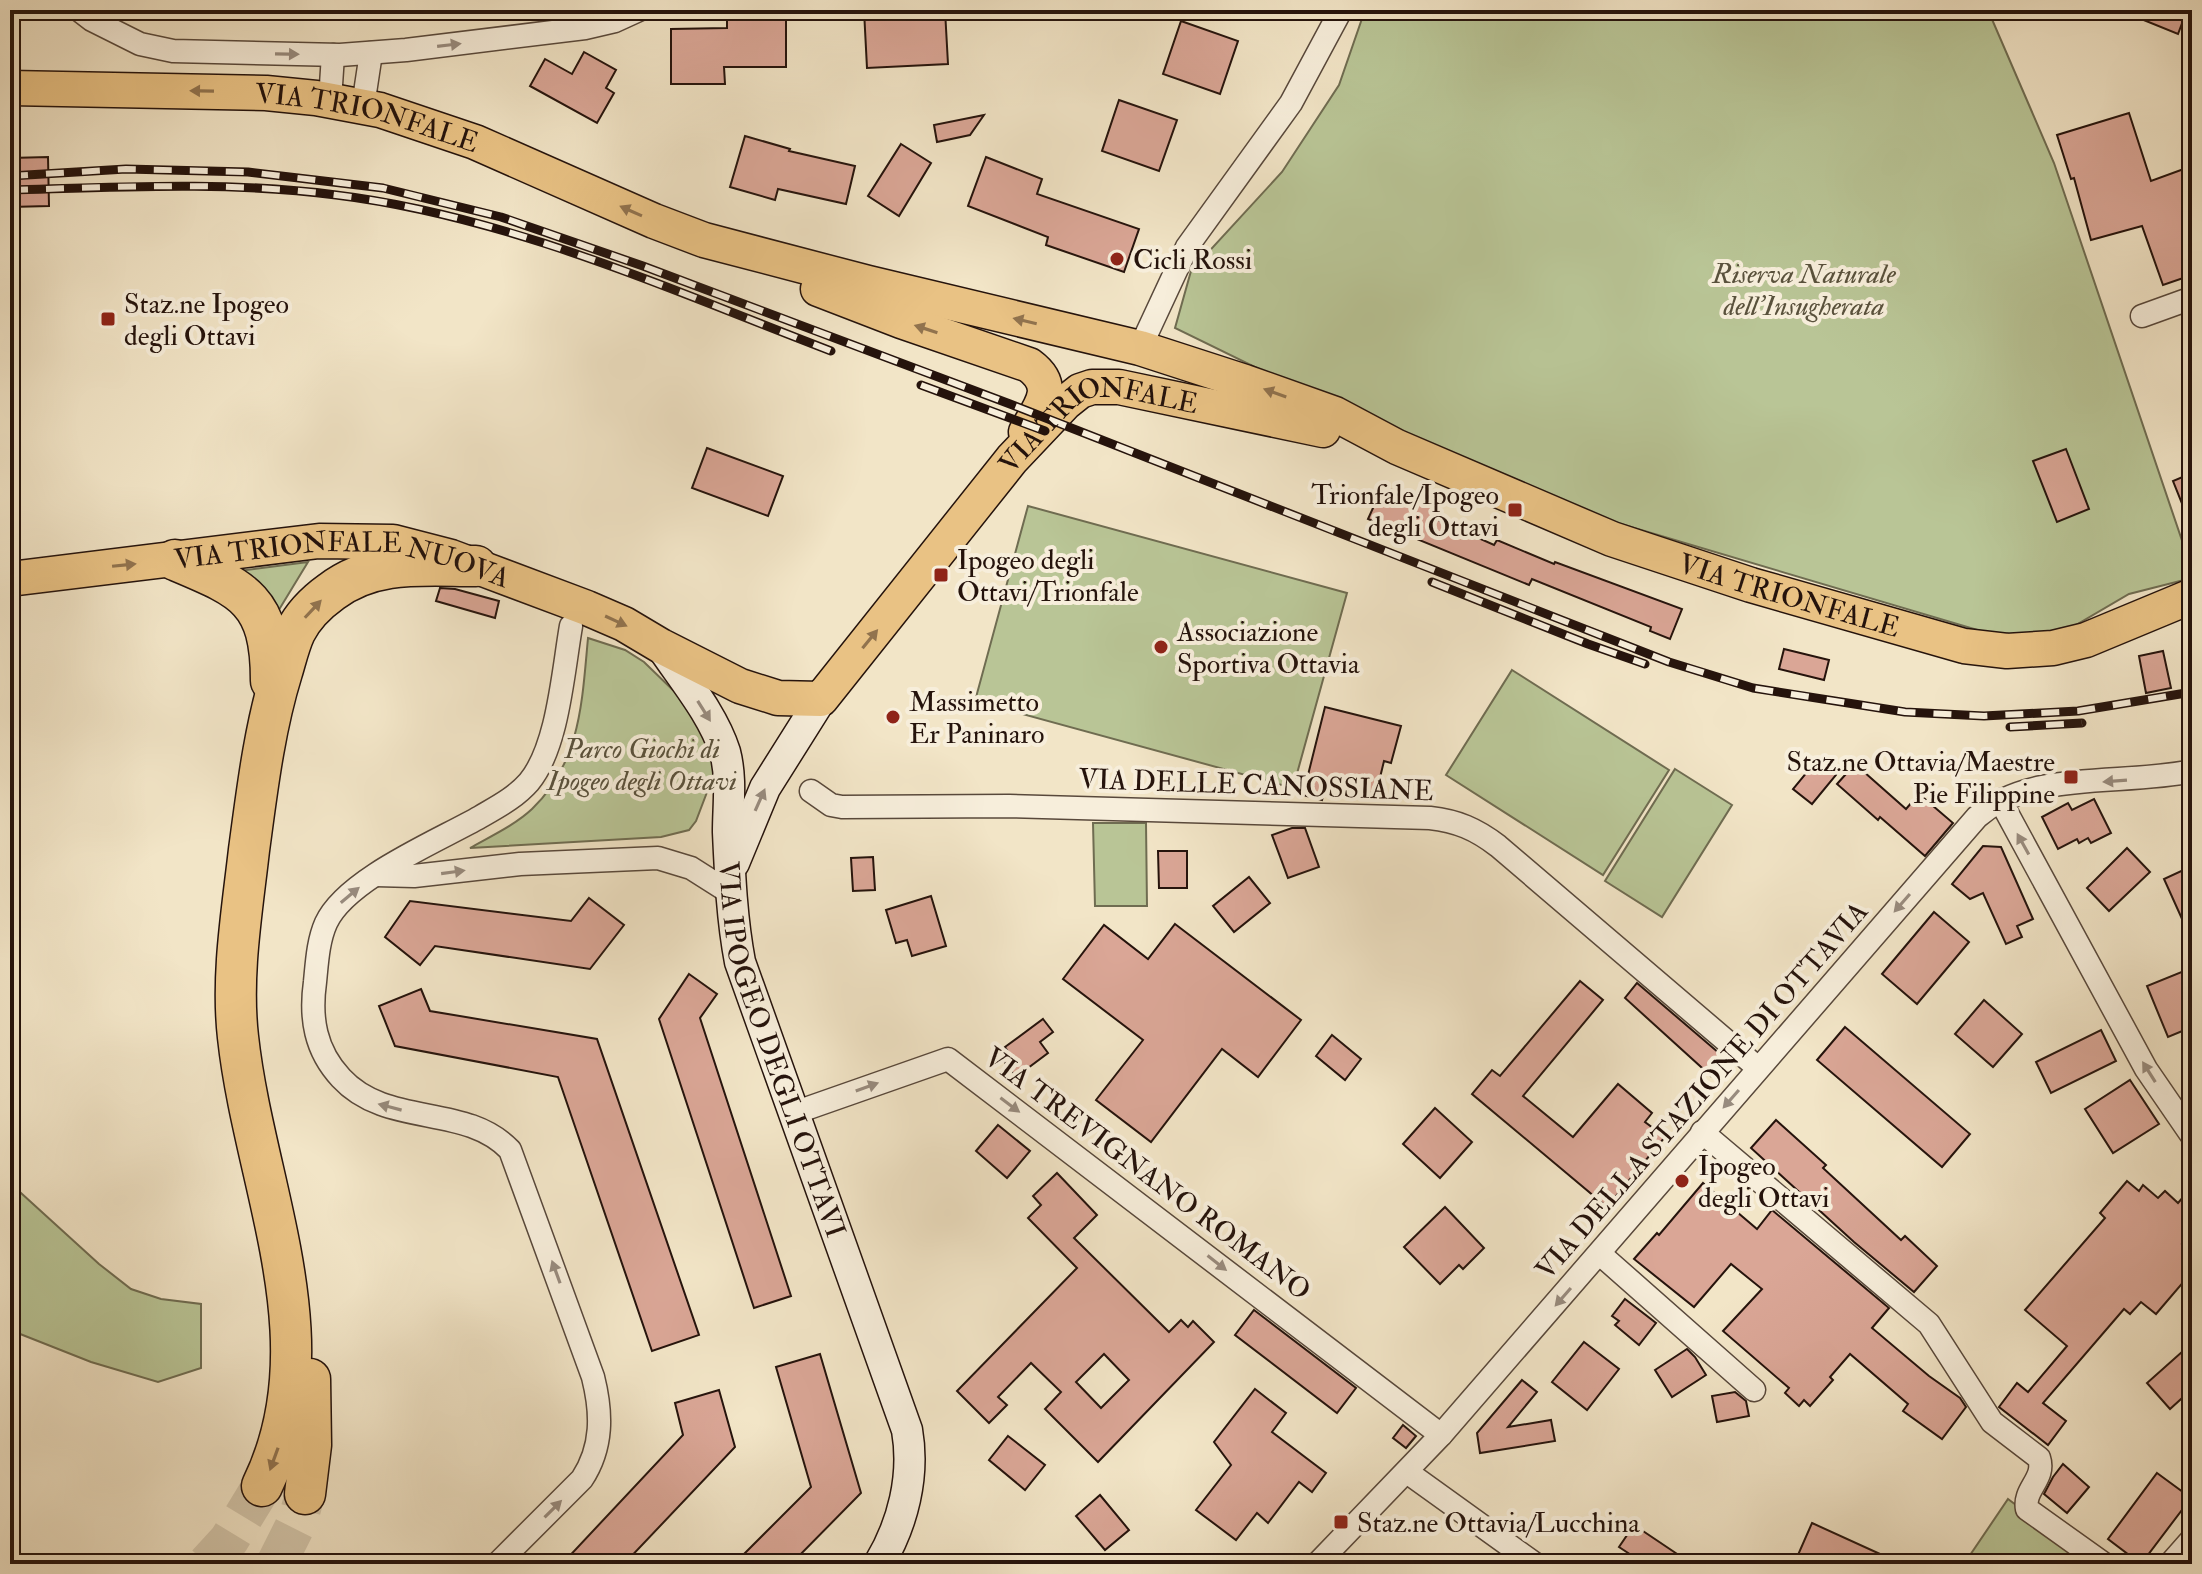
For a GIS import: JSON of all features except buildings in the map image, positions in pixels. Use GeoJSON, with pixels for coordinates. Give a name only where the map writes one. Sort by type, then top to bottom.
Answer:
{"type":"FeatureCollection","features":[{"type":"Feature","properties":{"kind":"highway"},"geometry":{"type":"LineString","coordinates":[[175,560],[231,583],[252,604],[264,626],[271,654],[271,705],[240,924],[236,998],[243,1073],[285,1271],[292,1363],[291,1396],[280,1443],[262,1486]]}},
{"type":"Feature","properties":{"kind":"highway"},"geometry":{"type":"LineString","coordinates":[[271,705],[296,631],[313,607],[342,584],[389,566],[476,566]]}},
{"type":"Feature","properties":{"kind":"highway"},"geometry":{"type":"LineString","coordinates":[[285,1271],[303,1320],[311,1387],[311,1445],[305,1494]]}},
{"type":"Feature","properties":{"kind":"main road","name":"VIA TRIONFALE"},"geometry":{"type":"LineString","coordinates":[[10,88],[245,92],[330,100],[363,106],[475,142],[704,240],[758,267],[1029,365],[1044,380],[1045,395],[1012,459]]}},
{"type":"Feature","properties":{"kind":"main road","name":"VIA TRIONFALE"},"geometry":{"type":"LineString","coordinates":[[704,240],[1140,348],[1335,414],[1397,447],[1555,516],[1656,555],[1964,646],[2007,651],[2053,648],[2086,640],[2192,596]]}},
{"type":"Feature","properties":{"kind":"main road","name":"VIA TRIONFALE"},"geometry":{"type":"LineString","coordinates":[[1012,459],[1075,395],[1097,386],[1119,387],[1249,413],[1397,447]]}},
{"type":"Feature","properties":{"kind":"main road","name":"VIA IPOGEO DEGLI OTTAVI"},"geometry":{"type":"LineString","coordinates":[[821,699],[1012,459]]}},
{"type":"Feature","properties":{"kind":"main road","name":"VIA TRIONFALE NUOVA"},"geometry":{"type":"LineString","coordinates":[[10,579],[293,544],[356,540],[414,546],[612,618],[740,686],[778,698],[821,699]]}},
{"type":"Feature","properties":{"kind":"street"},"geometry":{"type":"LineString","coordinates":[[79,10],[124,37],[156,48],[333,55],[585,28],[615,21],[639,10]]}},
{"type":"Feature","properties":{"kind":"street"},"geometry":{"type":"LineString","coordinates":[[1140,348],[1187,247],[1291,103],[1341,10]]}},
{"type":"Feature","properties":{"kind":"street"},"geometry":{"type":"LineString","coordinates":[[363,106],[371,53]]}},
{"type":"Feature","properties":{"kind":"street"},"geometry":{"type":"LineString","coordinates":[[330,100],[333,55]]}},
{"type":"Feature","properties":{"kind":"street"},"geometry":{"type":"LineString","coordinates":[[2142,316],[2192,298]]}},
{"type":"Feature","properties":{"kind":"street"},"geometry":{"type":"LineString","coordinates":[[497,1564],[582,1479],[588,1471],[598,1441],[598,1396],[573,1318],[510,1150],[484,1130],[385,1107],[366,1099],[342,1079],[322,1053],[312,1015],[321,940],[334,909],[375,875],[508,801],[528,783],[541,764],[549,744],[571,626]]}},
{"type":"Feature","properties":{"kind":"street","name":"VIA TRIONFALE NUOVA"},"geometry":{"type":"LineString","coordinates":[[661,646],[707,715],[725,752],[729,773],[731,883]]}},
{"type":"Feature","properties":{"kind":"street","name":"VIA IPOGEO DEGLI OTTAVI"},"geometry":{"type":"LineString","coordinates":[[821,699],[765,788],[731,883],[740,962],[907,1430],[910,1460],[905,1498],[899,1522],[879,1564]]}},
{"type":"Feature","properties":{"kind":"street","name":"VIA DELLA STAZIONE DI OTTAVIA"},"geometry":{"type":"LineString","coordinates":[[1317,1564],[1441,1435],[1977,817],[2000,800],[2022,792],[2192,771]]}},
{"type":"Feature","properties":{"kind":"street","name":"VIA DELLE CANOSSIANE"},"geometry":{"type":"LineString","coordinates":[[811,791],[831,805],[848,808],[1009,806],[1430,818],[1459,823],[1498,846],[1758,1068]]}},
{"type":"Feature","properties":{"kind":"street"},"geometry":{"type":"LineString","coordinates":[[2000,800],[2146,1069],[2192,1136]]}},
{"type":"Feature","properties":{"kind":"street"},"geometry":{"type":"LineString","coordinates":[[375,875],[414,876],[520,864],[658,858],[731,883]]}},
{"type":"Feature","properties":{"kind":"street","name":"VIA TREVIGNANO ROMANO"},"geometry":{"type":"LineString","coordinates":[[794,1113],[948,1059],[1441,1435]]}},
{"type":"Feature","properties":{"kind":"street"},"geometry":{"type":"LineString","coordinates":[[1702,1132],[1929,1324],[1992,1422],[2039,1458],[2040,1474],[2025,1502],[2028,1511],[2104,1564]]}},
{"type":"Feature","properties":{"kind":"street"},"geometry":{"type":"LineString","coordinates":[[1600,1254],[1754,1390]]}},
{"type":"Feature","properties":{"kind":"street"},"geometry":{"type":"LineString","coordinates":[[1407,1472],[1535,1564]]}},
{"type":"Feature","properties":{"kind":"street"},"geometry":{"type":"LineString","coordinates":[[2170,1564],[2192,1539]]}},
{"type":"Feature","properties":{"kind":"green space","name":"Riserva Naturale dell'Insugherata"},"geometry":{"type":"Polygon","coordinates":[[[1365,10],[1988,10],[2054,163],[2192,570],[2192,578],[2129,594],[2069,629],[2001,637],[1584,513],[1312,395],[1175,328],[1191,271],[1282,172],[1339,85],[1365,10]]]}},
{"type":"Feature","properties":{"kind":"green space","name":"Associazione Sportiva Ottavia"},"geometry":{"type":"Polygon","coordinates":[[[1028,506],[1347,593],[1293,788],[975,701],[1028,506]]]}},
{"type":"Feature","properties":{"kind":"green space"},"geometry":{"type":"Polygon","coordinates":[[[308,562],[277,613],[231,572],[308,562]]]}},
{"type":"Feature","properties":{"kind":"green space","name":"Parco Giochi di Ipogeo degli Ottavi"},"geometry":{"type":"Polygon","coordinates":[[[588,638],[625,650],[644,662],[677,694],[713,742],[717,766],[696,821],[689,830],[661,837],[470,848],[525,815],[548,791],[561,771],[570,751],[581,707],[588,638]]]}},
{"type":"Feature","properties":{"kind":"green space"},"geometry":{"type":"Polygon","coordinates":[[[1512,670],[1669,770],[1603,875],[1446,775],[1512,670]]]}},
{"type":"Feature","properties":{"kind":"green space"},"geometry":{"type":"Polygon","coordinates":[[[1675,769],[1732,805],[1662,917],[1605,881],[1675,769]]]}},
{"type":"Feature","properties":{"kind":"green space"},"geometry":{"type":"Polygon","coordinates":[[[1093,823],[1146,823],[1147,906],[1095,906],[1093,823]]]}},
{"type":"Feature","properties":{"kind":"green space"},"geometry":{"type":"Polygon","coordinates":[[[10,1183],[131,1289],[161,1299],[201,1304],[201,1368],[158,1382],[91,1362],[10,1330],[10,1183]]]}},
{"type":"Feature","properties":{"kind":"green space"},"geometry":{"type":"Polygon","coordinates":[[[2008,1499],[2095,1564],[1964,1564],[2008,1499]]]}},
{"type":"Feature","properties":{"kind":"tunnel"},"geometry":{"type":"LineString","coordinates":[[207,1564],[229,1540],[262,1486]]}},
{"type":"Feature","properties":{"kind":"tunnel"},"geometry":{"type":"LineString","coordinates":[[276,1564],[298,1520],[305,1494]]}},
{"type":"Feature","properties":{"kind":"railway"},"geometry":{"type":"LineString","coordinates":[[10,176],[126,169],[248,172],[383,188],[501,217],[643,266],[1010,404],[1669,662],[1753,688],[1905,712],[1984,716],[2078,711],[2192,692]]}},
{"type":"Feature","properties":{"kind":"railway"},"geometry":{"type":"LineString","coordinates":[[10,190],[173,186],[255,188],[336,195],[400,205],[463,220],[588,258],[831,351]]}},
{"type":"Feature","properties":{"kind":"railway"},"geometry":{"type":"LineString","coordinates":[[921,385],[1045,431]]}},
{"type":"Feature","properties":{"kind":"railway"},"geometry":{"type":"LineString","coordinates":[[1432,582],[1645,664]]}},
{"type":"Feature","properties":{"kind":"railway"},"geometry":{"type":"LineString","coordinates":[[2010,727],[2082,723]]}},
{"type":"Feature","properties":{"kind":"place","name":"Cicli Rossi"},"geometry":{"type":"Point","coordinates":[1117,259]}},
{"type":"Feature","properties":{"kind":"place","name":"Staz.ne Ipogeo degli Ottavi"},"geometry":{"type":"Point","coordinates":[108,319]}},
{"type":"Feature","properties":{"kind":"place","name":"Trionfale/Ipogeo degli Ottavi"},"geometry":{"type":"Point","coordinates":[1515,510]}},
{"type":"Feature","properties":{"kind":"place","name":"Ipogeo degli Ottavi/Trionfale"},"geometry":{"type":"Point","coordinates":[941,575]}},
{"type":"Feature","properties":{"kind":"place","name":"Associazione Sportiva Ottavia"},"geometry":{"type":"Point","coordinates":[1161,647]}},
{"type":"Feature","properties":{"kind":"place","name":"Massimetto Er Paninaro"},"geometry":{"type":"Point","coordinates":[893,717]}},
{"type":"Feature","properties":{"kind":"place","name":"Staz.ne Ottavia/Maestre Pie Filippine"},"geometry":{"type":"Point","coordinates":[2071,777]}},
{"type":"Feature","properties":{"kind":"place","name":"Ipogeo degli Ottavi"},"geometry":{"type":"Point","coordinates":[1682,1181]}},
{"type":"Feature","properties":{"kind":"place","name":"Staz.ne Ottavia/Lucchina"},"geometry":{"type":"Point","coordinates":[1341,1522]}}]}
